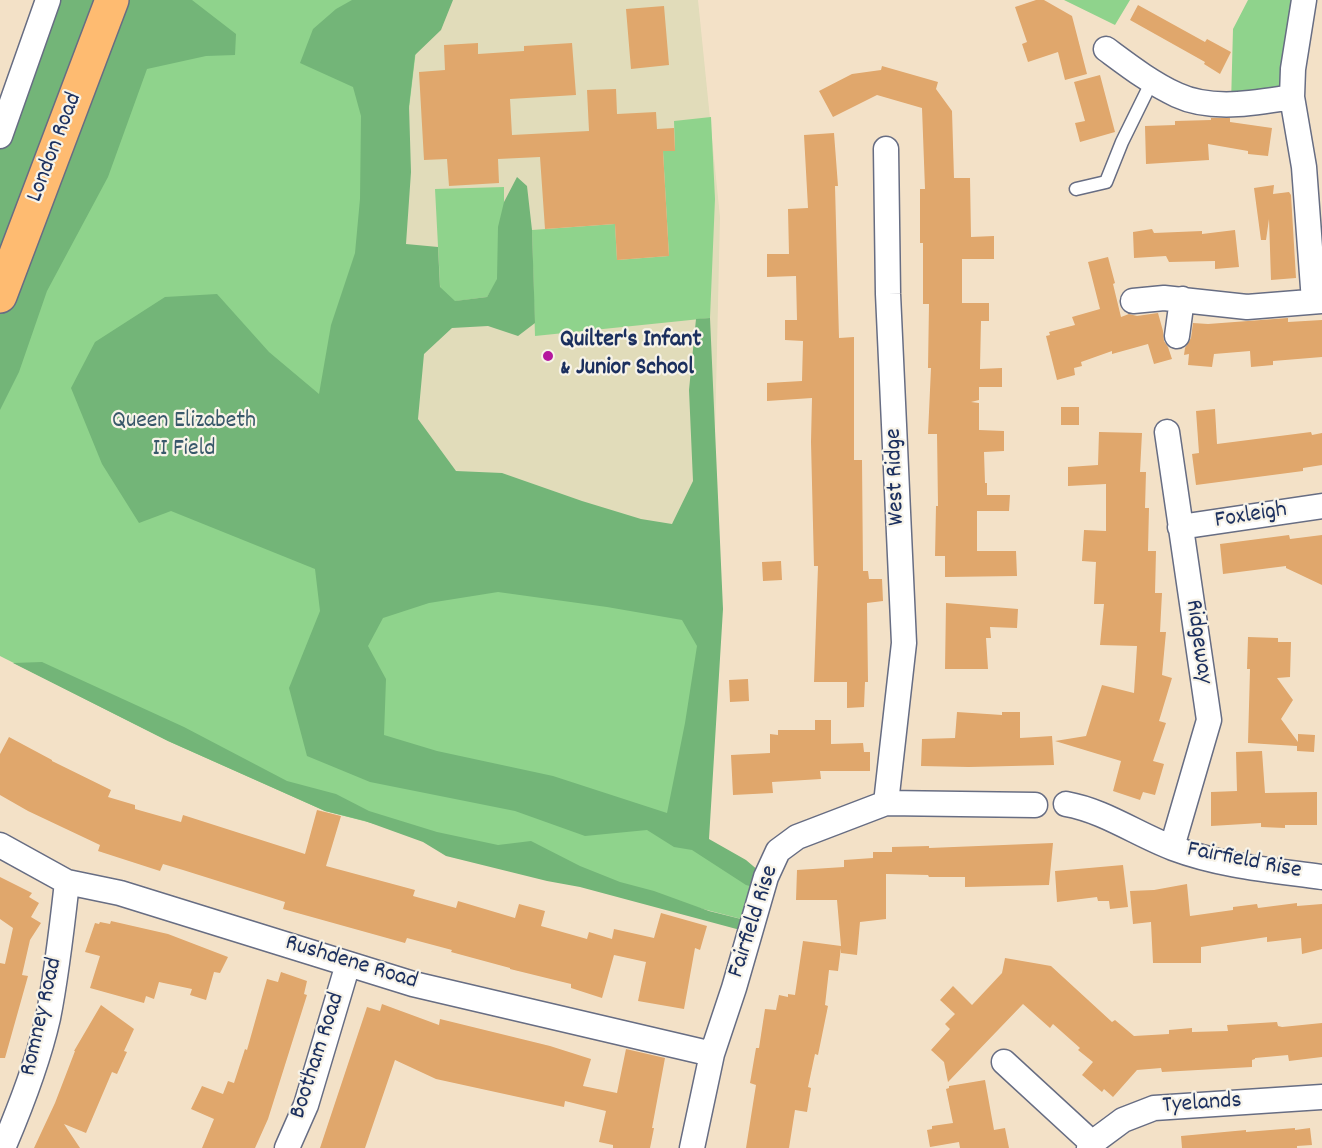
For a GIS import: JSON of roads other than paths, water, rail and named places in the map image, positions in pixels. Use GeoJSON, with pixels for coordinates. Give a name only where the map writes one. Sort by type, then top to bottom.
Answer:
{"type":"FeatureCollection","features":[{"type":"Feature","properties":{"kind":"main road","name":"London Road"},"geometry":{"type":"LineString","coordinates":[[0,296],[112,0]]}},
{"type":"Feature","properties":{"kind":"street"},"geometry":{"type":"LineString","coordinates":[[0,136],[48,0]]}},
{"type":"Feature","properties":{"kind":"street"},"geometry":{"type":"LineString","coordinates":[[1133,301],[1164,298],[1248,307],[1318,301],[1304,167],[1292,97],[1293,69],[1304,0]]}},
{"type":"Feature","properties":{"kind":"street"},"geometry":{"type":"LineString","coordinates":[[1106,49],[1152,81],[1179,96],[1210,103],[1250,104],[1292,97]]}},
{"type":"Feature","properties":{"kind":"street","name":"West Ridge"},"geometry":{"type":"LineString","coordinates":[[886,149],[888,294],[904,643],[886,803]]}},
{"type":"Feature","properties":{"kind":"street"},"geometry":{"type":"LineString","coordinates":[[1177,336],[1182,299]]}},
{"type":"Feature","properties":{"kind":"street","name":"Ridgeway"},"geometry":{"type":"LineString","coordinates":[[1167,432],[1209,720],[1172,847]]}},
{"type":"Feature","properties":{"kind":"street","name":"Foxleigh"},"geometry":{"type":"LineString","coordinates":[[1180,527],[1322,506]]}},
{"type":"Feature","properties":{"kind":"street","name":"Fairfield Rise"},"geometry":{"type":"LineString","coordinates":[[692,1148],[712,1054],[766,877],[778,851],[797,837],[886,803],[1035,805]]}},
{"type":"Feature","properties":{"kind":"street","name":"Fairfield Rise"},"geometry":{"type":"LineString","coordinates":[[1066,804],[1100,813],[1172,847],[1220,862],[1322,877]]}},
{"type":"Feature","properties":{"kind":"street","name":"Rushdene Road"},"geometry":{"type":"LineString","coordinates":[[0,845],[67,882],[120,893],[413,984],[712,1054]]}},
{"type":"Feature","properties":{"kind":"street","name":"Romney Road"},"geometry":{"type":"LineString","coordinates":[[3,1148],[21,1104],[48,1019],[67,882]]}},
{"type":"Feature","properties":{"kind":"street","name":"Bootham Road"},"geometry":{"type":"LineString","coordinates":[[287,1148],[306,1105],[348,964]]}},
{"type":"Feature","properties":{"kind":"street","name":"Tyelands"},"geometry":{"type":"LineString","coordinates":[[1004,1062],[1090,1145],[1123,1120],[1154,1108],[1322,1097]]}},
{"type":"Feature","properties":{"kind":"lane"},"geometry":{"type":"LineString","coordinates":[[1076,189],[1106,182],[1122,142],[1152,81]]}},
{"type":"Feature","properties":{"kind":"place","name":"Quilter's Infant & Junior School"},"geometry":{"type":"Point","coordinates":[548,356]}},
{"type":"Feature","properties":{"kind":"park label","name":"Queen Elizabeth II Field"},"geometry":{"type":"Point","coordinates":[184,437]}}]}
